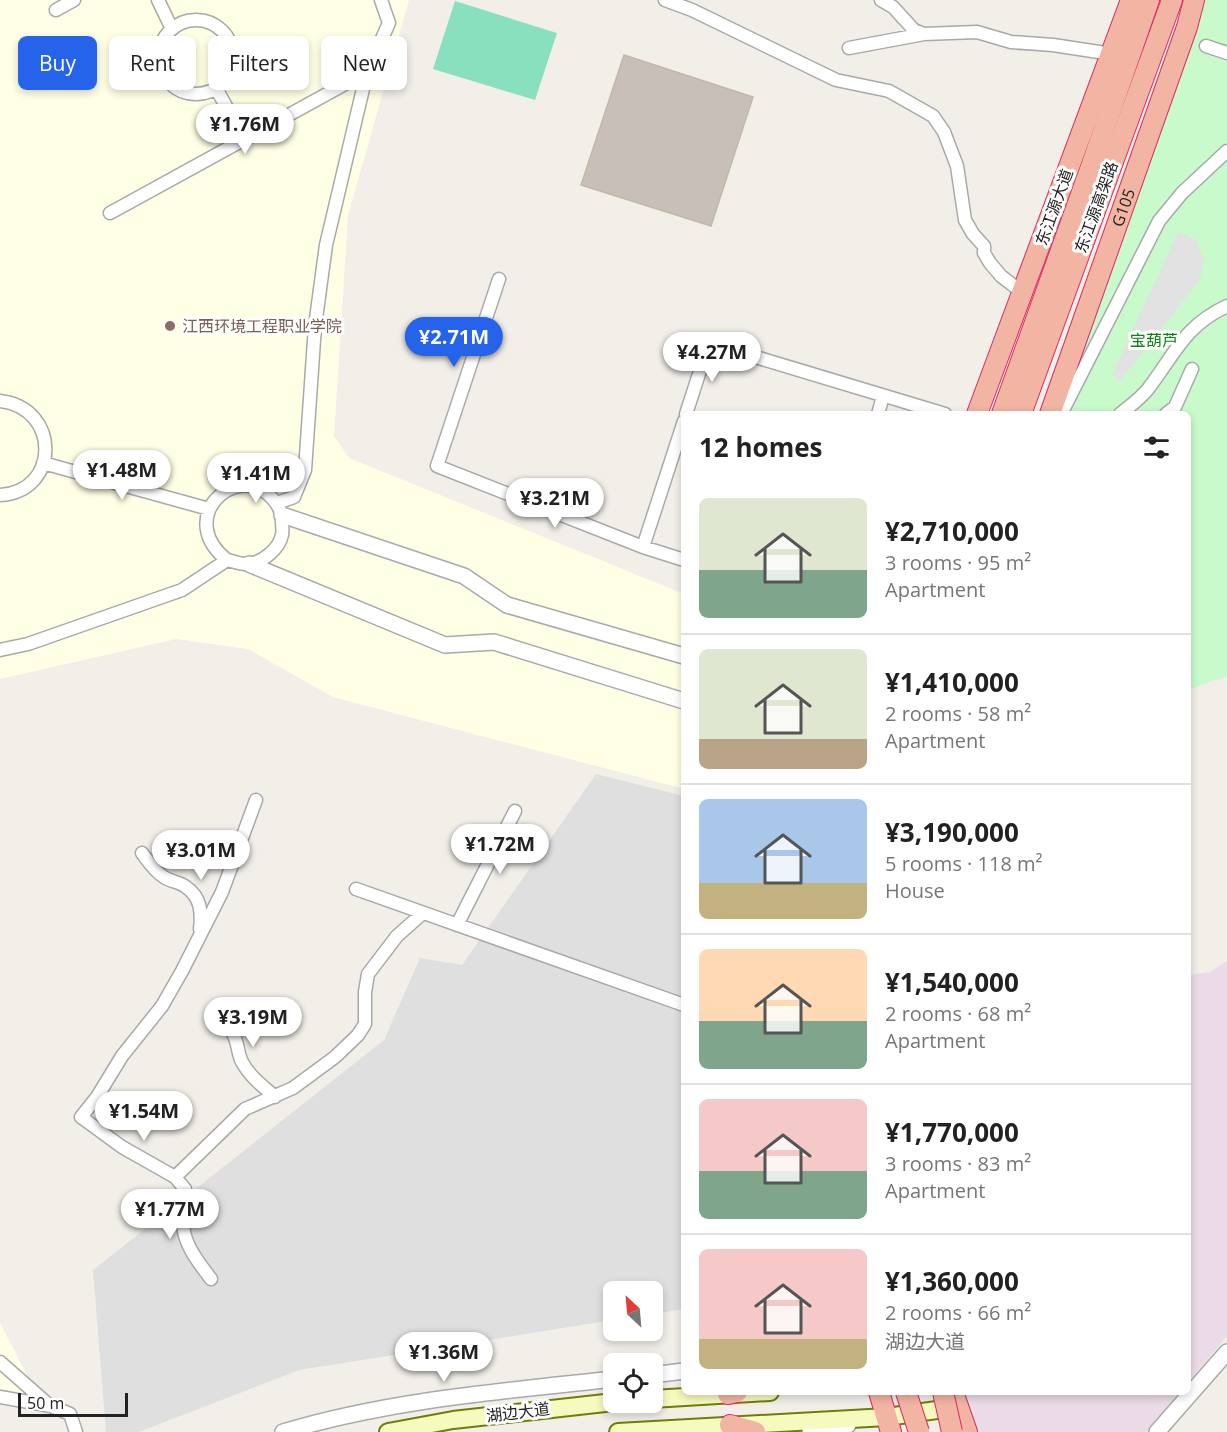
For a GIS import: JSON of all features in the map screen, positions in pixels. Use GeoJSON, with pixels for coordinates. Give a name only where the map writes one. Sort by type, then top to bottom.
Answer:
{"type":"FeatureCollection","features":[{"type":"Feature","properties":{"kind":"highway","name":"东江源大道"},"geometry":{"type":"LineString","coordinates":[[978,411],[1131,0]]}},
{"type":"Feature","properties":{"kind":"highway","name":"东江源高架路"},"geometry":{"type":"LineString","coordinates":[[1022,411],[1149,0]]}},
{"type":"Feature","properties":{"kind":"highway","name":"东江源高架路"},"geometry":{"type":"LineString","coordinates":[[1003,411],[1172,0]]}},
{"type":"Feature","properties":{"kind":"highway","name":"G105"},"geometry":{"type":"LineString","coordinates":[[1051,411],[1183,38],[1194,0]]}},
{"type":"Feature","properties":{"kind":"highway"},"geometry":{"type":"LineString","coordinates":[[989,411],[1036,288],[1077,233]]}},
{"type":"Feature","properties":{"kind":"highway"},"geometry":{"type":"LineString","coordinates":[[1039,411],[1066,337],[1077,233]]}},
{"type":"Feature","properties":{"kind":"highway"},"geometry":{"type":"LineString","coordinates":[[880,1395],[889,1425]]}},
{"type":"Feature","properties":{"kind":"highway"},"geometry":{"type":"LineString","coordinates":[[907,1395],[919,1432]]}},
{"type":"Feature","properties":{"kind":"highway"},"geometry":{"type":"LineString","coordinates":[[944,1395],[952,1432]]}},
{"type":"Feature","properties":{"kind":"highway"},"geometry":{"type":"LineString","coordinates":[[956,1400],[967,1432]]}},
{"type":"Feature","properties":{"kind":"highway"},"geometry":{"type":"LineString","coordinates":[[730,1425],[755,1432]]}},
{"type":"Feature","properties":{"kind":"main road"},"geometry":{"type":"LineString","coordinates":[[663,1398],[706,1395]]}},
{"type":"Feature","properties":{"kind":"main road"},"geometry":{"type":"LineString","coordinates":[[618,1432],[730,1425],[889,1425],[956,1400]]}},
{"type":"Feature","properties":{"kind":"main road","name":"湖边大道"},"geometry":{"type":"LineString","coordinates":[[388,1432],[453,1420],[603,1403]]}},
{"type":"Feature","properties":{"kind":"street"},"geometry":{"type":"LineString","coordinates":[[56,10],[74,0]]}},
{"type":"Feature","properties":{"kind":"street"},"geometry":{"type":"LineString","coordinates":[[158,0],[172,29]]}},
{"type":"Feature","properties":{"kind":"street"},"geometry":{"type":"LineString","coordinates":[[381,0],[389,23],[383,36]]}},
{"type":"Feature","properties":{"kind":"street"},"geometry":{"type":"LineString","coordinates":[[665,0],[692,10],[836,80],[889,91],[933,116],[944,132],[954,157],[964,220],[984,246],[984,253],[990,263],[1001,276],[1023,293]]}},
{"type":"Feature","properties":{"kind":"street"},"geometry":{"type":"LineString","coordinates":[[881,0],[893,7],[914,30],[924,34]]}},
{"type":"Feature","properties":{"kind":"street"},"geometry":{"type":"LineString","coordinates":[[212,90],[191,94],[183,92],[169,82],[160,68],[162,42],[172,29],[188,21],[205,21],[220,29],[226,36]]}},
{"type":"Feature","properties":{"kind":"street"},"geometry":{"type":"LineString","coordinates":[[849,48],[924,34],[976,32],[1011,42],[1053,45],[1112,54]]}},
{"type":"Feature","properties":{"kind":"street"},"geometry":{"type":"LineString","coordinates":[[1206,46],[1227,53]]}},
{"type":"Feature","properties":{"kind":"street"},"geometry":{"type":"LineString","coordinates":[[217,90],[244,139]]}},
{"type":"Feature","properties":{"kind":"street"},"geometry":{"type":"LineString","coordinates":[[110,213],[334,90]]}},
{"type":"Feature","properties":{"kind":"street"},"geometry":{"type":"LineString","coordinates":[[280,509],[294,497],[305,470],[315,326],[326,245],[363,90]]}},
{"type":"Feature","properties":{"kind":"street"},"geometry":{"type":"LineString","coordinates":[[1063,411],[1159,221],[1182,193],[1227,151]]}},
{"type":"Feature","properties":{"kind":"street"},"geometry":{"type":"LineString","coordinates":[[500,279],[437,466],[643,547],[681,559]]}},
{"type":"Feature","properties":{"kind":"street"},"geometry":{"type":"LineString","coordinates":[[1124,411],[1147,391],[1172,351],[1198,323],[1227,306]]}},
{"type":"Feature","properties":{"kind":"street"},"geometry":{"type":"LineString","coordinates":[[687,411],[709,343],[935,411]]}},
{"type":"Feature","properties":{"kind":"street"},"geometry":{"type":"LineString","coordinates":[[1169,411],[1174,407],[1192,369]]}},
{"type":"Feature","properties":{"kind":"street"},"geometry":{"type":"LineString","coordinates":[[879,411],[883,396]]}},
{"type":"Feature","properties":{"kind":"street"},"geometry":{"type":"LineString","coordinates":[[0,401],[25,409],[37,421],[46,446],[40,471],[28,484],[13,493],[0,495]]}},
{"type":"Feature","properties":{"kind":"street"},"geometry":{"type":"LineString","coordinates":[[643,547],[681,430]]}},
{"type":"Feature","properties":{"kind":"street"},"geometry":{"type":"LineString","coordinates":[[43,463],[209,509]]}},
{"type":"Feature","properties":{"kind":"street"},"geometry":{"type":"LineString","coordinates":[[681,655],[507,605],[464,576],[280,509],[267,493],[255,487],[241,486],[228,490],[217,498],[209,509],[205,524],[208,538],[215,551],[226,560],[249,564],[445,645],[494,642],[681,700]]}},
{"type":"Feature","properties":{"kind":"street"},"geometry":{"type":"LineString","coordinates":[[249,564],[269,556],[282,537],[280,509]]}},
{"type":"Feature","properties":{"kind":"street"},"geometry":{"type":"LineString","coordinates":[[0,650],[28,644],[182,590],[226,560]]}},
{"type":"Feature","properties":{"kind":"street"},"geometry":{"type":"LineString","coordinates":[[211,1279],[187,1245],[183,1230],[182,1209],[185,1189],[175,1177],[122,1147],[81,1118],[98,1097],[122,1056],[162,1006],[222,892],[256,800]]}},
{"type":"Feature","properties":{"kind":"street"},"geometry":{"type":"LineString","coordinates":[[457,925],[515,811]]}},
{"type":"Feature","properties":{"kind":"street"},"geometry":{"type":"LineString","coordinates":[[142,853],[164,878],[186,887],[196,897],[202,911],[200,936]]}},
{"type":"Feature","properties":{"kind":"street"},"geometry":{"type":"LineString","coordinates":[[356,889],[681,1004]]}},
{"type":"Feature","properties":{"kind":"street"},"geometry":{"type":"LineString","coordinates":[[175,1177],[245,1109],[293,1088],[358,1035],[365,1024],[365,992],[368,974],[397,936],[423,913]]}},
{"type":"Feature","properties":{"kind":"street"},"geometry":{"type":"LineString","coordinates":[[219,1017],[230,1027],[238,1047],[240,1060],[275,1097]]}},
{"type":"Feature","properties":{"kind":"street"},"geometry":{"type":"LineString","coordinates":[[1191,1393],[1227,1352]]}},
{"type":"Feature","properties":{"kind":"street"},"geometry":{"type":"LineString","coordinates":[[0,1362],[51,1406]]}},
{"type":"Feature","properties":{"kind":"street"},"geometry":{"type":"LineString","coordinates":[[663,1374],[681,1371]]}},
{"type":"Feature","properties":{"kind":"street"},"geometry":{"type":"LineString","coordinates":[[284,1432],[310,1424],[387,1408],[495,1391],[603,1380]]}},
{"type":"Feature","properties":{"kind":"street"},"geometry":{"type":"LineString","coordinates":[[1157,1432],[1189,1395]]}},
{"type":"Feature","properties":{"kind":"street"},"geometry":{"type":"LineString","coordinates":[[0,1397],[51,1406],[70,1414],[76,1432]]}},
{"type":"Feature","properties":{"kind":"street"},"geometry":{"type":"LineString","coordinates":[[810,1432],[889,1425]]}},
{"type":"Feature","properties":{"kind":"shaded area","name":"江西环境工程职业学院"},"geometry":{"type":"Polygon","coordinates":[[[0,0],[409,0],[399,36],[321,36],[321,90],[383,90],[348,215],[334,436],[349,458],[681,593],[681,788],[333,697],[248,649],[176,639],[0,679],[0,0]]]}},
{"type":"Feature","properties":{"kind":"shaded area"},"geometry":{"type":"Polygon","coordinates":[[[1178,232],[1196,240],[1204,260],[1200,279],[1120,381],[1112,375],[1178,232]]]}},
{"type":"Feature","properties":{"kind":"shaded area"},"geometry":{"type":"Polygon","coordinates":[[[596,774],[681,795],[681,1309],[663,1312],[663,1281],[603,1281],[603,1322],[299,1370],[139,1432],[106,1432],[93,1270],[384,1040],[420,958],[462,965],[596,774]]]}},
{"type":"Feature","properties":{"kind":"shaded area"},"geometry":{"type":"Polygon","coordinates":[[[1227,961],[1227,1336],[1191,1378],[1191,975],[1210,972],[1227,961]]]}},
{"type":"Feature","properties":{"kind":"shaded area"},"geometry":{"type":"Polygon","coordinates":[[[0,1323],[41,1402],[0,1392],[0,1323]]]}},
{"type":"Feature","properties":{"kind":"shaded area"},"geometry":{"type":"Polygon","coordinates":[[[948,1395],[1177,1395],[1146,1432],[967,1432],[948,1395]]]}},
{"type":"Feature","properties":{"kind":"green space","name":"宝葫芦"},"geometry":{"type":"Polygon","coordinates":[[[1198,0],[1227,0],[1227,676],[1191,689],[1191,411],[1051,411],[1198,0]]]}},
{"type":"Feature","properties":{"kind":"green space"},"geometry":{"type":"Polygon","coordinates":[[[455,1],[557,33],[535,100],[433,69],[455,1]]]}},
{"type":"Feature","properties":{"kind":"building"},"geometry":{"type":"Polygon","coordinates":[[[624,55],[753,97],[711,226],[581,185],[624,55]]]}},
{"type":"Feature","properties":{"kind":"place","name":"江西环境工程职业学院"},"geometry":{"type":"Point","coordinates":[170,326]}}]}
